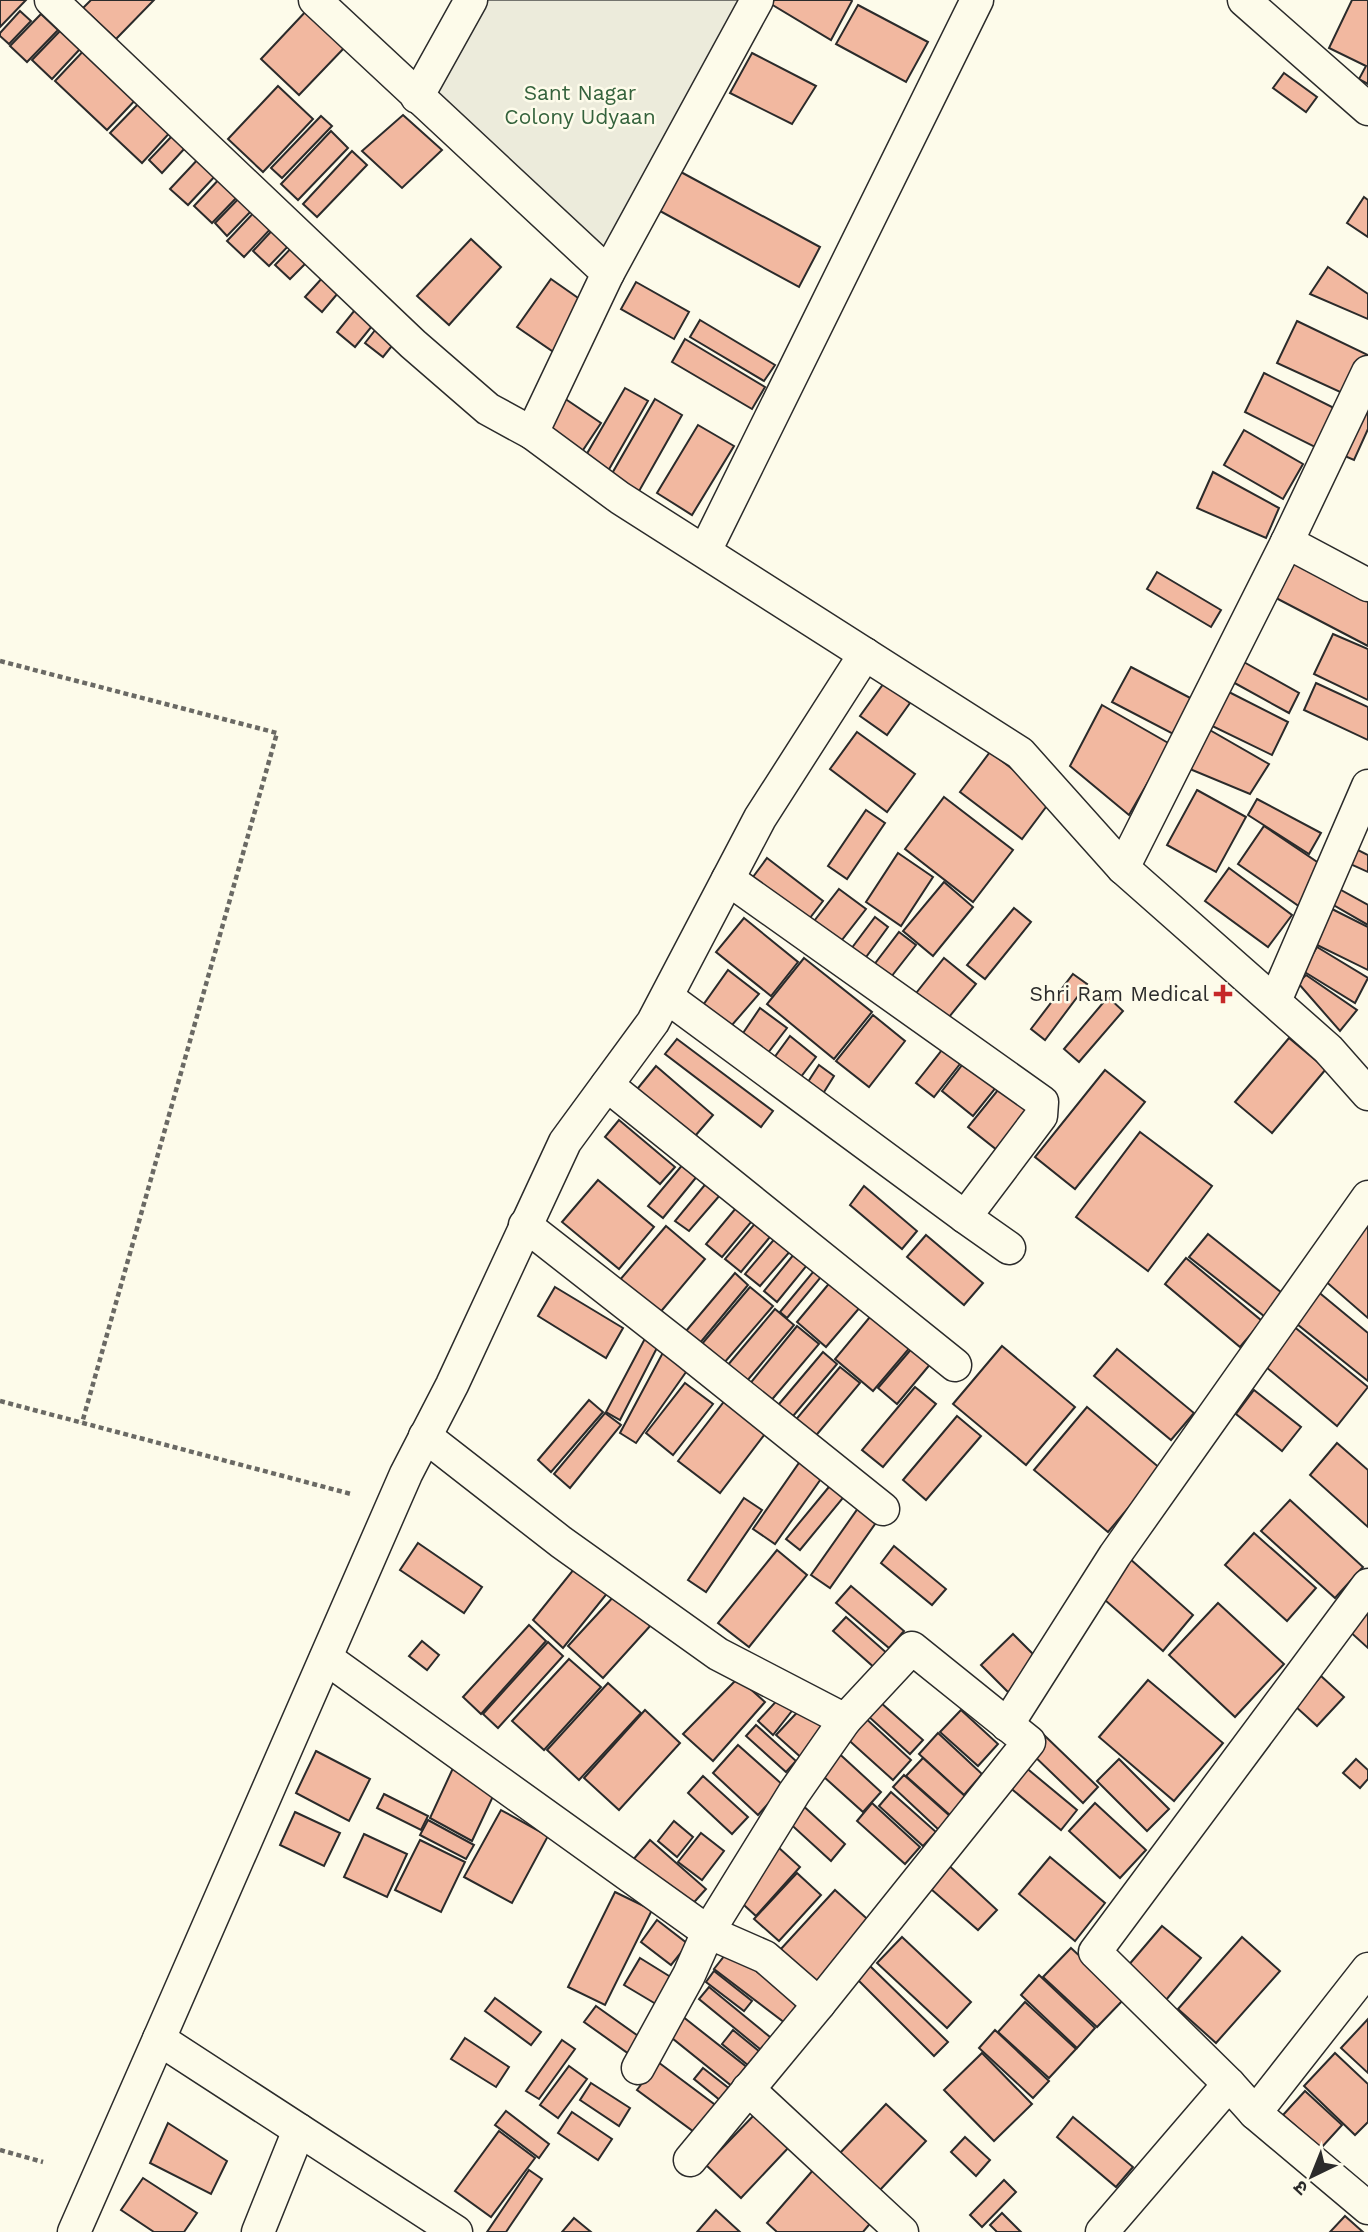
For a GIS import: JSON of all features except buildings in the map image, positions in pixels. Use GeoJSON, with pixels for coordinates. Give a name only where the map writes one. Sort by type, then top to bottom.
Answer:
{"type":"FeatureCollection","features":[{"type":"Feature","properties":{"kind":"street"},"geometry":{"type":"LineString","coordinates":[[51,0],[413,344],[488,409],[532,433],[620,498],[1020,753],[1123,868],[1328,1049],[1368,1094]]}},
{"type":"Feature","properties":{"kind":"street"},"geometry":{"type":"LineString","coordinates":[[315,0],[608,273]]}},
{"type":"Feature","properties":{"kind":"street"},"geometry":{"type":"LineString","coordinates":[[417,97],[471,0]]}},
{"type":"Feature","properties":{"kind":"street"},"geometry":{"type":"LineString","coordinates":[[532,433],[608,273],[757,0]]}},
{"type":"Feature","properties":{"kind":"street"},"geometry":{"type":"LineString","coordinates":[[705,551],[977,0]]}},
{"type":"Feature","properties":{"kind":"street"},"geometry":{"type":"LineString","coordinates":[[1244,0],[1368,109]]}},
{"type":"Feature","properties":{"kind":"street"},"geometry":{"type":"LineString","coordinates":[[1123,868],[1287,542],[1368,372]]}},
{"type":"Feature","properties":{"kind":"street"},"geometry":{"type":"LineString","coordinates":[[1287,542],[1368,585]]}},
{"type":"Feature","properties":{"kind":"street"},"geometry":{"type":"LineString","coordinates":[[74,2232],[406,1474],[452,1385],[565,1142],[653,1022],[760,818],[865,654]]}},
{"type":"Feature","properties":{"kind":"street"},"geometry":{"type":"LineString","coordinates":[[1275,1001],[1368,786]]}},
{"type":"Feature","properties":{"kind":"street"},"geometry":{"type":"LineString","coordinates":[[729,879],[1042,1102],[1041,1116],[965,1217]]}},
{"type":"Feature","properties":{"kind":"street"},"geometry":{"type":"LineString","coordinates":[[667,997],[1009,1248]]}},
{"type":"Feature","properties":{"kind":"street"},"geometry":{"type":"LineString","coordinates":[[607,1086],[955,1365]]}},
{"type":"Feature","properties":{"kind":"street"},"geometry":{"type":"LineString","coordinates":[[1007,1725],[1115,1555],[1368,1197]]}},
{"type":"Feature","properties":{"kind":"street"},"geometry":{"type":"LineString","coordinates":[[525,1225],[883,1509]]}},
{"type":"Feature","properties":{"kind":"street"},"geometry":{"type":"LineString","coordinates":[[425,1436],[561,1542],[718,1654],[845,1720]]}},
{"type":"Feature","properties":{"kind":"street"},"geometry":{"type":"LineString","coordinates":[[1368,1585],[1095,1952],[1255,2113],[1368,2208]]}},
{"type":"Feature","properties":{"kind":"street"},"geometry":{"type":"LineString","coordinates":[[638,2068],[689,1975],[708,1932],[794,1793],[845,1720],[912,1648],[1029,1742],[690,2160]]}},
{"type":"Feature","properties":{"kind":"street"},"geometry":{"type":"LineString","coordinates":[[326,1658],[708,1932],[765,1957],[819,2004]]}},
{"type":"Feature","properties":{"kind":"street"},"geometry":{"type":"LineString","coordinates":[[1255,2113],[1368,1969]]}},
{"type":"Feature","properties":{"kind":"street"},"geometry":{"type":"LineString","coordinates":[[159,2039],[456,2232]]}},
{"type":"Feature","properties":{"kind":"street"},"geometry":{"type":"LineString","coordinates":[[1102,2232],[1228,2084]]}},
{"type":"Feature","properties":{"kind":"street"},"geometry":{"type":"LineString","coordinates":[[748,2089],[902,2232]]}},
{"type":"Feature","properties":{"kind":"street"},"geometry":{"type":"LineString","coordinates":[[258,2232],[299,2130]]}},
{"type":"Feature","properties":{"kind":"path"},"geometry":{"type":"LineString","coordinates":[[0,661],[277,733],[82,1423]]}},
{"type":"Feature","properties":{"kind":"path"},"geometry":{"type":"LineString","coordinates":[[0,1401],[351,1494]]}},
{"type":"Feature","properties":{"kind":"path"},"geometry":{"type":"LineString","coordinates":[[0,2150],[43,2162]]}},
{"type":"Feature","properties":{"kind":"green space","name":"Sant Nagar Colony Udyaan"},"geometry":{"type":"Polygon","coordinates":[[[471,0],[757,0],[608,273],[417,97],[471,0]]]}},
{"type":"Feature","properties":{"kind":"place","name":"Shri Ram Medical"},"geometry":{"type":"Point","coordinates":[1223,994]}}]}
